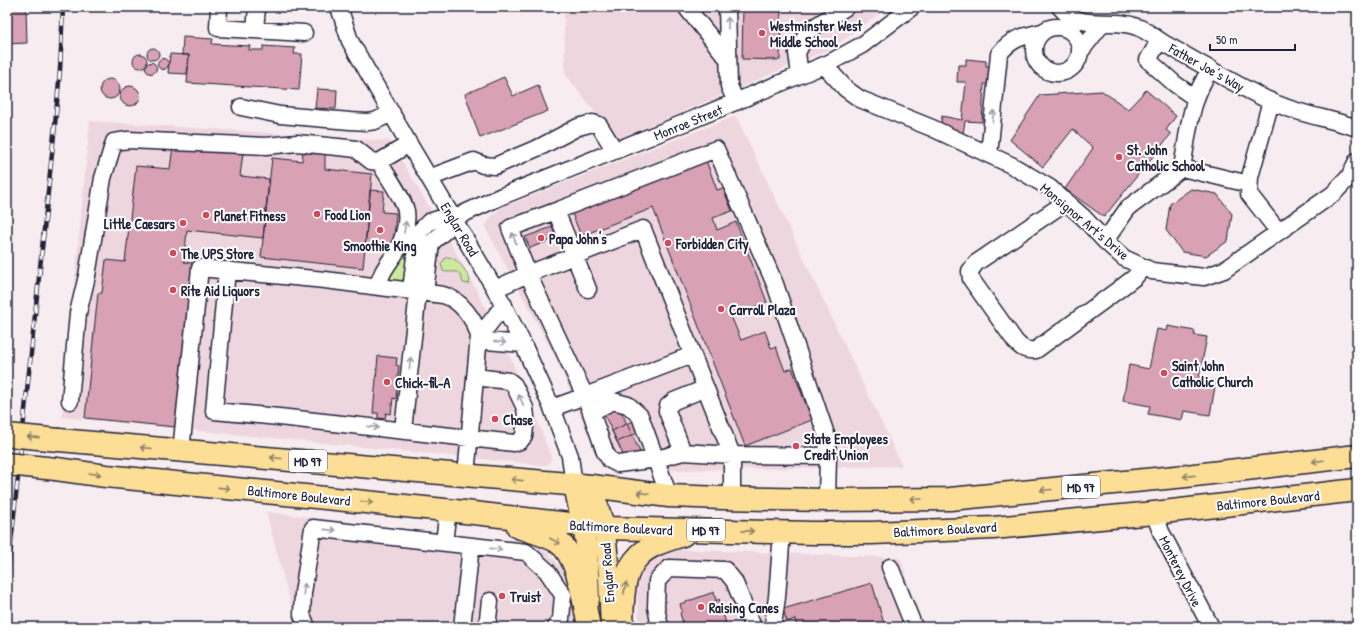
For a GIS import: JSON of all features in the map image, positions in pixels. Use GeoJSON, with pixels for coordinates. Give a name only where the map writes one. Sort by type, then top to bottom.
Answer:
{"type":"FeatureCollection","features":[{"type":"Feature","properties":{"kind":"highway","name":"MD 97"},"geometry":{"type":"LineString","coordinates":[[7,435],[466,475],[669,496],[827,500],[950,499],[1178,477],[1357,456]]}},
{"type":"Feature","properties":{"kind":"highway","name":"Baltimore Boulevard"},"geometry":{"type":"LineString","coordinates":[[7,464],[106,476],[456,511],[593,527],[713,531],[872,533],[993,528],[1154,513],[1357,490]]}},
{"type":"Feature","properties":{"kind":"highway"},"geometry":{"type":"LineString","coordinates":[[456,511],[532,531],[558,542],[572,560],[580,583],[589,627]]}},
{"type":"Feature","properties":{"kind":"highway"},"geometry":{"type":"LineString","coordinates":[[622,627],[624,590],[631,566],[639,555],[658,544],[689,533],[713,531]]}},
{"type":"Feature","properties":{"kind":"main road","name":"Englar Road"},"geometry":{"type":"LineString","coordinates":[[583,486],[593,527],[607,551],[611,627]]}},
{"type":"Feature","properties":{"kind":"main road","name":"Englar Road"},"geometry":{"type":"LineString","coordinates":[[589,627],[588,558],[593,527]]}},
{"type":"Feature","properties":{"kind":"street"},"geometry":{"type":"LineString","coordinates":[[219,7],[218,28],[304,33]]}},
{"type":"Feature","properties":{"kind":"street"},"geometry":{"type":"LineString","coordinates":[[255,30],[257,7]]}},
{"type":"Feature","properties":{"kind":"street","name":"Englar Road"},"geometry":{"type":"LineString","coordinates":[[338,7],[350,41],[504,305],[552,408],[583,486]]}},
{"type":"Feature","properties":{"kind":"street"},"geometry":{"type":"LineString","coordinates":[[686,7],[697,14],[728,59]]}},
{"type":"Feature","properties":{"kind":"street"},"geometry":{"type":"LineString","coordinates":[[727,7],[729,86],[736,102]]}},
{"type":"Feature","properties":{"kind":"street"},"geometry":{"type":"LineString","coordinates":[[800,75],[797,52],[808,31],[846,7]]}},
{"type":"Feature","properties":{"kind":"street","name":"Monroe Street"},"geometry":{"type":"LineString","coordinates":[[454,218],[502,196],[824,65],[862,44],[912,7]]}},
{"type":"Feature","properties":{"kind":"street"},"geometry":{"type":"LineString","coordinates":[[1066,11],[1049,29],[1039,35],[1033,50],[1038,64],[1051,72],[1059,73],[1067,71],[1073,66],[1078,59],[1080,52],[1102,24]]}},
{"type":"Feature","properties":{"kind":"street","name":"Father Joe’s Way"},"geometry":{"type":"LineString","coordinates":[[1066,11],[1089,23],[1102,24],[1116,22],[1139,27],[1159,41],[1271,102],[1303,113],[1357,128]]}},
{"type":"Feature","properties":{"kind":"street"},"geometry":{"type":"LineString","coordinates":[[989,155],[999,54],[1006,45],[1017,38],[1049,29],[1063,28],[1070,31],[1076,37],[1080,52]]}},
{"type":"Feature","properties":{"kind":"street"},"geometry":{"type":"LineString","coordinates":[[1159,41],[1148,60],[1175,84],[1195,98]]}},
{"type":"Feature","properties":{"kind":"street","name":"Monsignor Art’s Drive"},"geometry":{"type":"LineString","coordinates":[[824,65],[846,88],[860,99],[932,128],[1011,165],[1050,188],[1083,217],[1105,241],[1124,258],[1152,271],[1204,277],[1224,270],[1333,194],[1349,177],[1357,161]]}},
{"type":"Feature","properties":{"kind":"street"},"geometry":{"type":"LineString","coordinates":[[1105,241],[1128,208],[1182,168],[1195,98],[1205,77],[1211,69]]}},
{"type":"Feature","properties":{"kind":"street"},"geometry":{"type":"LineString","coordinates":[[1271,102],[1250,177],[1249,194],[1278,232]]}},
{"type":"Feature","properties":{"kind":"street"},"geometry":{"type":"LineString","coordinates":[[241,107],[280,115],[350,122],[375,121],[392,113]]}},
{"type":"Feature","properties":{"kind":"street"},"geometry":{"type":"LineString","coordinates":[[429,178],[474,161],[483,165],[495,166],[542,146],[578,127],[593,123],[599,125],[615,151]]}},
{"type":"Feature","properties":{"kind":"street"},"geometry":{"type":"LineString","coordinates":[[70,401],[78,313],[87,276],[103,178],[114,142],[128,140],[266,146],[297,143],[356,149],[371,161],[379,162],[409,144]]}},
{"type":"Feature","properties":{"kind":"street"},"geometry":{"type":"LineString","coordinates":[[827,500],[828,456],[827,437],[775,284],[716,149],[510,228],[528,274],[585,396],[605,452],[610,460],[618,464],[657,459],[683,452],[732,455],[828,456]]}},
{"type":"Feature","properties":{"kind":"street"},"geometry":{"type":"LineString","coordinates":[[378,287],[383,270],[396,252],[401,242],[406,219],[406,210],[379,162]]}},
{"type":"Feature","properties":{"kind":"street"},"geometry":{"type":"LineString","coordinates":[[1182,168],[1249,184]]}},
{"type":"Feature","properties":{"kind":"street"},"geometry":{"type":"LineString","coordinates":[[1066,202],[976,263],[970,271],[971,279],[1022,349],[1029,351],[1036,350],[1135,277],[1143,267]]}},
{"type":"Feature","properties":{"kind":"street"},"geometry":{"type":"LineString","coordinates":[[556,211],[588,290]]}},
{"type":"Feature","properties":{"kind":"street"},"geometry":{"type":"LineString","coordinates":[[403,430],[418,292],[415,249],[417,239],[420,231],[434,219],[454,218]]}},
{"type":"Feature","properties":{"kind":"street"},"geometry":{"type":"LineString","coordinates":[[495,289],[528,274],[643,229],[732,455],[732,498]]}},
{"type":"Feature","properties":{"kind":"street"},"geometry":{"type":"LineString","coordinates":[[181,451],[200,268],[227,270],[443,294],[457,301],[476,328],[479,336],[466,475]]}},
{"type":"Feature","properties":{"kind":"street"},"geometry":{"type":"LineString","coordinates":[[227,270],[214,411],[517,442],[520,441],[524,436],[526,417],[525,408],[512,382],[475,377]]}},
{"type":"Feature","properties":{"kind":"street"},"geometry":{"type":"LineString","coordinates":[[479,336],[504,305]]}},
{"type":"Feature","properties":{"kind":"street"},"geometry":{"type":"LineString","coordinates":[[479,336],[486,341],[523,344]]}},
{"type":"Feature","properties":{"kind":"street"},"geometry":{"type":"LineString","coordinates":[[552,408],[692,355]]}},
{"type":"Feature","properties":{"kind":"street"},"geometry":{"type":"LineString","coordinates":[[683,452],[667,411],[668,406],[674,401],[706,388]]}},
{"type":"Feature","properties":{"kind":"street"},"geometry":{"type":"LineString","coordinates":[[591,412],[613,401],[628,405],[640,416],[657,459],[669,496]]}},
{"type":"Feature","properties":{"kind":"street"},"geometry":{"type":"LineString","coordinates":[[444,542],[456,511]]}},
{"type":"Feature","properties":{"kind":"street","name":"Monterey Drive"},"geometry":{"type":"LineString","coordinates":[[1154,513],[1161,532],[1210,627]]}},
{"type":"Feature","properties":{"kind":"street"},"geometry":{"type":"LineString","coordinates":[[307,627],[302,615],[303,593],[313,528],[526,552],[547,571],[563,595],[561,619],[556,627]]}},
{"type":"Feature","properties":{"kind":"street"},"geometry":{"type":"LineString","coordinates":[[771,626],[777,597],[782,532]]}},
{"type":"Feature","properties":{"kind":"street"},"geometry":{"type":"LineString","coordinates":[[462,627],[471,546]]}},
{"type":"Feature","properties":{"kind":"street"},"geometry":{"type":"LineString","coordinates":[[890,567],[914,627]]}},
{"type":"Feature","properties":{"kind":"street"},"geometry":{"type":"LineString","coordinates":[[660,627],[656,607],[657,581],[669,568],[725,570],[734,581],[753,627]]}},
{"type":"Feature","properties":{"kind":"street"},"geometry":{"type":"LineString","coordinates":[[487,627],[490,601]]}},
{"type":"Feature","properties":{"kind":"shaded area"},"geometry":{"type":"Polygon","coordinates":[[[564,7],[888,7],[832,48],[617,140],[565,74],[564,7]]]}},
{"type":"Feature","properties":{"kind":"shaded area","name":"Carroll Plaza"},"geometry":{"type":"Polygon","coordinates":[[[736,116],[902,466],[629,471],[608,469],[596,453],[556,358],[485,227],[492,216],[501,208],[736,116]]]}},
{"type":"Feature","properties":{"kind":"shaded area"},"geometry":{"type":"Polygon","coordinates":[[[90,121],[390,141],[454,249],[499,332],[539,424],[551,457],[550,462],[546,465],[542,465],[62,417],[90,121]]]}},
{"type":"Feature","properties":{"kind":"shaded area"},"geometry":{"type":"Polygon","coordinates":[[[266,512],[543,547],[576,584],[577,627],[297,627],[266,512]]]}},
{"type":"Feature","properties":{"kind":"shaded area"},"geometry":{"type":"Polygon","coordinates":[[[674,549],[900,558],[923,627],[640,627],[637,591],[644,568],[656,553],[674,549]]]}},
{"type":"Feature","properties":{"kind":"green space"},"geometry":{"type":"Polygon","coordinates":[[[409,241],[405,278],[399,282],[393,282],[389,276],[409,241]]]}},
{"type":"Feature","properties":{"kind":"green space"},"geometry":{"type":"Polygon","coordinates":[[[446,257],[450,257],[457,261],[464,269],[470,280],[468,284],[463,283],[458,272],[443,271],[441,264],[446,257]]]}},
{"type":"Feature","properties":{"kind":"building"},"geometry":{"type":"Polygon","coordinates":[[[7,7],[26,7],[27,43],[7,44],[7,7]]]}},
{"type":"Feature","properties":{"kind":"building","name":"Westminster West Middle School"},"geometry":{"type":"Polygon","coordinates":[[[743,7],[781,7],[780,60],[742,59],[743,7]]]}},
{"type":"Feature","properties":{"kind":"building"},"geometry":{"type":"Polygon","coordinates":[[[183,37],[213,39],[212,44],[250,46],[249,50],[263,50],[263,46],[295,48],[294,54],[302,54],[299,90],[187,83],[189,55],[182,55],[183,37]]]}},
{"type":"Feature","properties":{"kind":"building"},"geometry":{"type":"Polygon","coordinates":[[[151,48],[155,48],[159,54],[155,60],[151,60],[147,56],[147,52],[151,48]]]}},
{"type":"Feature","properties":{"kind":"building"},"geometry":{"type":"Polygon","coordinates":[[[137,54],[143,54],[147,58],[147,64],[143,68],[137,68],[133,64],[133,58],[137,54]]]}},
{"type":"Feature","properties":{"kind":"building"},"geometry":{"type":"Polygon","coordinates":[[[170,54],[189,55],[187,74],[168,73],[170,54]]]}},
{"type":"Feature","properties":{"kind":"building"},"geometry":{"type":"Polygon","coordinates":[[[163,58],[167,60],[169,64],[167,68],[163,70],[159,68],[157,64],[159,60],[163,58]]]}},
{"type":"Feature","properties":{"kind":"building"},"geometry":{"type":"Polygon","coordinates":[[[966,59],[986,61],[986,66],[989,66],[988,84],[984,84],[982,122],[965,121],[963,134],[940,129],[942,116],[962,120],[966,82],[957,82],[958,65],[966,65],[966,59]]]}},
{"type":"Feature","properties":{"kind":"building"},"geometry":{"type":"Polygon","coordinates":[[[151,62],[155,64],[157,68],[155,72],[151,74],[147,72],[145,68],[147,64],[151,62]]]}},
{"type":"Feature","properties":{"kind":"building"},"geometry":{"type":"Polygon","coordinates":[[[504,77],[513,96],[538,85],[548,111],[480,138],[465,94],[504,77]]]}},
{"type":"Feature","properties":{"kind":"building"},"geometry":{"type":"Polygon","coordinates":[[[110,79],[117,82],[120,89],[117,96],[110,99],[103,96],[100,89],[103,82],[110,79]]]}},
{"type":"Feature","properties":{"kind":"building"},"geometry":{"type":"Polygon","coordinates":[[[130,86],[137,89],[140,96],[137,103],[130,106],[123,103],[120,96],[123,89],[130,86]]]}},
{"type":"Feature","properties":{"kind":"building"},"geometry":{"type":"Polygon","coordinates":[[[317,89],[337,90],[336,109],[315,108],[317,89]]]}},
{"type":"Feature","properties":{"kind":"building","name":"St. John Catholic School"},"geometry":{"type":"Polygon","coordinates":[[[1146,90],[1176,116],[1166,130],[1171,134],[1104,217],[1065,189],[1093,148],[1073,129],[1043,167],[1010,140],[1040,95],[1102,91],[1128,109],[1146,90]]]}},
{"type":"Feature","properties":{"kind":"building"},"geometry":{"type":"Polygon","coordinates":[[[173,146],[243,153],[240,176],[269,179],[263,238],[187,230],[184,262],[192,263],[175,427],[85,418],[98,293],[102,293],[106,260],[125,262],[136,166],[170,169],[173,146]]]}},
{"type":"Feature","properties":{"kind":"building","name":"Food Lion"},"geometry":{"type":"Polygon","coordinates":[[[303,150],[325,152],[325,169],[372,174],[363,268],[261,257],[272,158],[302,161],[303,150]]]}},
{"type":"Feature","properties":{"kind":"building","name":"Carroll Plaza"},"geometry":{"type":"Polygon","coordinates":[[[705,158],[717,190],[723,188],[732,211],[713,218],[717,230],[736,222],[767,302],[731,316],[741,340],[765,331],[771,348],[776,347],[785,371],[792,368],[812,420],[745,446],[653,208],[581,236],[571,211],[705,158]]]}},
{"type":"Feature","properties":{"kind":"building"},"geometry":{"type":"Polygon","coordinates":[[[1191,189],[1217,194],[1232,214],[1228,241],[1206,256],[1182,252],[1166,230],[1170,204],[1191,189]]]}},
{"type":"Feature","properties":{"kind":"building","name":"Smoothie King"},"geometry":{"type":"Polygon","coordinates":[[[370,190],[384,191],[382,212],[396,213],[393,250],[365,247],[370,190]]]}},
{"type":"Feature","properties":{"kind":"building","name":"Papa John's"},"geometry":{"type":"Polygon","coordinates":[[[552,227],[556,238],[530,248],[525,237],[552,227]]]}},
{"type":"Feature","properties":{"kind":"building","name":"Saint John Catholic Church"},"geometry":{"type":"Polygon","coordinates":[[[1168,326],[1195,331],[1194,335],[1207,337],[1199,378],[1216,381],[1210,415],[1184,411],[1182,420],[1148,414],[1150,406],[1123,401],[1129,365],[1149,369],[1157,329],[1167,331],[1168,326]]]}},
{"type":"Feature","properties":{"kind":"building","name":"Chick-fil-A"},"geometry":{"type":"Polygon","coordinates":[[[378,356],[397,358],[396,365],[399,366],[396,399],[393,398],[391,414],[386,413],[385,419],[378,418],[378,413],[373,413],[378,356]]]}},
{"type":"Feature","properties":{"kind":"building"},"geometry":{"type":"Polygon","coordinates":[[[619,407],[641,454],[626,461],[604,414],[619,407]]]}},
{"type":"Feature","properties":{"kind":"building"},"geometry":{"type":"Polygon","coordinates":[[[634,420],[640,432],[617,442],[612,431],[634,420]]]}},
{"type":"Feature","properties":{"kind":"building"},"geometry":{"type":"Polygon","coordinates":[[[872,583],[885,627],[797,627],[795,619],[787,622],[783,609],[872,583]]]}},
{"type":"Feature","properties":{"kind":"building","name":"Raising Canes"},"geometry":{"type":"Polygon","coordinates":[[[714,592],[716,601],[719,599],[727,627],[684,627],[680,613],[682,611],[680,604],[714,592]]]}},
{"type":"Feature","properties":{"kind":"railway"},"geometry":{"type":"LineString","coordinates":[[7,581],[55,125],[60,70],[63,7]]}},
{"type":"Feature","properties":{"kind":"place","name":"Westminster West Middle School"},"geometry":{"type":"Point","coordinates":[762,33]}},
{"type":"Feature","properties":{"kind":"place","name":"St. John Catholic School"},"geometry":{"type":"Point","coordinates":[1119,157]}},
{"type":"Feature","properties":{"kind":"place","name":"Food Lion"},"geometry":{"type":"Point","coordinates":[317,214]}},
{"type":"Feature","properties":{"kind":"place","name":"Planet Fitness"},"geometry":{"type":"Point","coordinates":[206,215]}},
{"type":"Feature","properties":{"kind":"place","name":"Little Caesars"},"geometry":{"type":"Point","coordinates":[183,223]}},
{"type":"Feature","properties":{"kind":"place","name":"Smoothie King"},"geometry":{"type":"Point","coordinates":[380,230]}},
{"type":"Feature","properties":{"kind":"place","name":"Papa John's"},"geometry":{"type":"Point","coordinates":[541,238]}},
{"type":"Feature","properties":{"kind":"place","name":"Forbidden City"},"geometry":{"type":"Point","coordinates":[668,243]}},
{"type":"Feature","properties":{"kind":"place","name":"The UPS Store"},"geometry":{"type":"Point","coordinates":[173,253]}},
{"type":"Feature","properties":{"kind":"place","name":"Rite Aid Liquors"},"geometry":{"type":"Point","coordinates":[173,290]}},
{"type":"Feature","properties":{"kind":"place","name":"Carroll Plaza"},"geometry":{"type":"Point","coordinates":[721,309]}},
{"type":"Feature","properties":{"kind":"place","name":"Saint John Catholic Church"},"geometry":{"type":"Point","coordinates":[1164,373]}},
{"type":"Feature","properties":{"kind":"place","name":"Chick-fil-A"},"geometry":{"type":"Point","coordinates":[387,382]}},
{"type":"Feature","properties":{"kind":"place","name":"Chase"},"geometry":{"type":"Point","coordinates":[495,419]}},
{"type":"Feature","properties":{"kind":"place","name":"State Employees Credit Union"},"geometry":{"type":"Point","coordinates":[796,446]}},
{"type":"Feature","properties":{"kind":"place","name":"Truist"},"geometry":{"type":"Point","coordinates":[502,596]}},
{"type":"Feature","properties":{"kind":"place","name":"Raising Canes"},"geometry":{"type":"Point","coordinates":[701,607]}}]}
